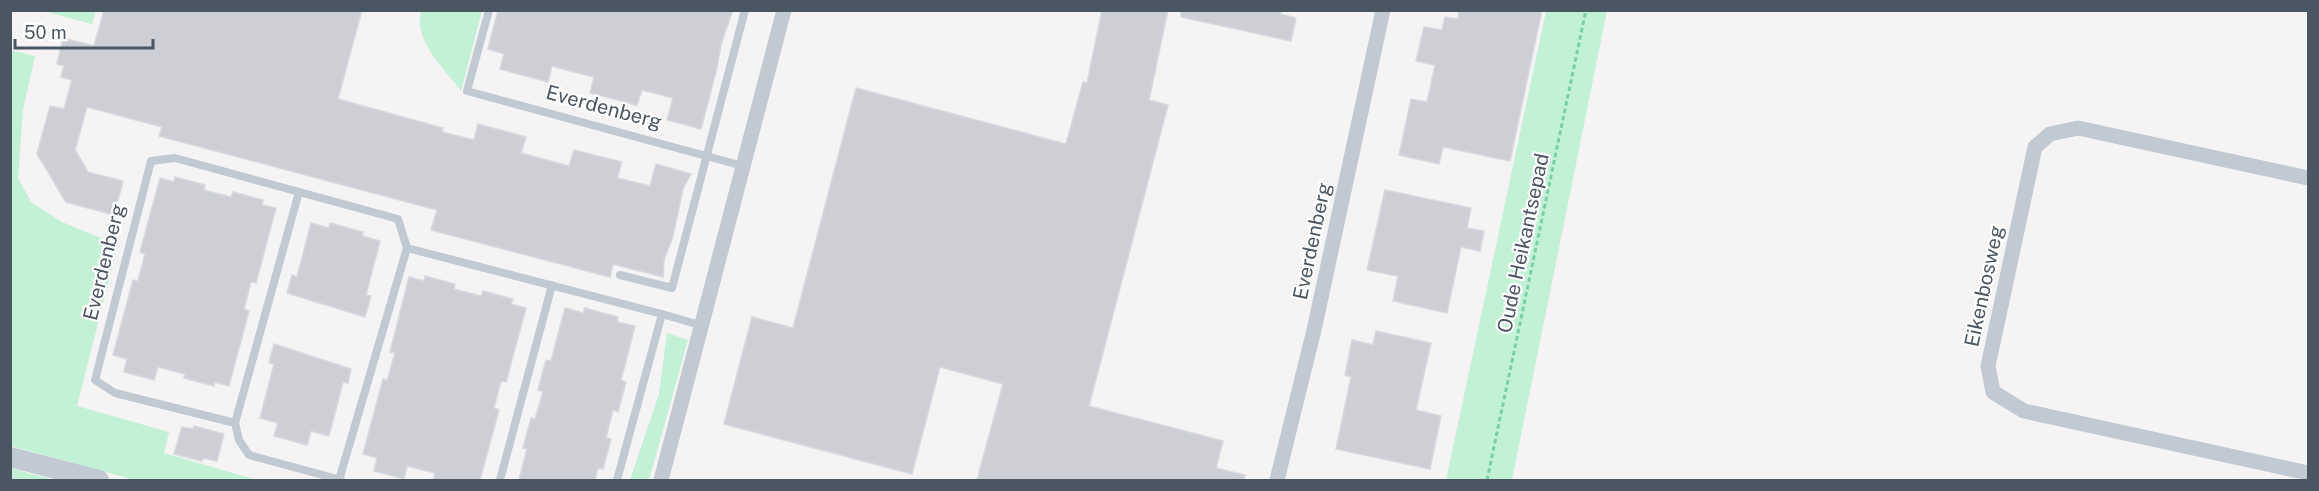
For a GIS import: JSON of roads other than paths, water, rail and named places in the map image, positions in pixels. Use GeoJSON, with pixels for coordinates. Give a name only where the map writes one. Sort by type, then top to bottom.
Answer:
{"type":"FeatureCollection","features":[{"type":"Feature","properties":{"kind":"street"},"geometry":{"type":"LineString","coordinates":[[661,480],[784,10]]}},
{"type":"Feature","properties":{"kind":"street","name":"Everdenberg"},"geometry":{"type":"LineString","coordinates":[[1277,480],[1314,330],[1383,10]]}},
{"type":"Feature","properties":{"kind":"street","name":"Eikenbosweg"},"geometry":{"type":"LineString","coordinates":[[2308,178],[2078,128],[2050,134],[2035,147],[1988,366],[1993,392],[2024,411],[2308,473]]}},
{"type":"Feature","properties":{"kind":"street"},"geometry":{"type":"LineString","coordinates":[[10,457],[99,480]]}},
{"type":"Feature","properties":{"kind":"lane","name":"Everdenberg"},"geometry":{"type":"LineString","coordinates":[[489,10],[467,91],[743,166]]}},
{"type":"Feature","properties":{"kind":"lane"},"geometry":{"type":"LineString","coordinates":[[620,275],[672,288],[745,10]]}},
{"type":"Feature","properties":{"kind":"lane","name":"Everdenberg"},"geometry":{"type":"LineString","coordinates":[[235,423],[116,393],[95,380],[151,160],[175,158],[398,219],[407,248]]}},
{"type":"Feature","properties":{"kind":"lane"},"geometry":{"type":"LineString","coordinates":[[299,192],[235,423],[239,440],[249,455],[340,480],[407,248],[700,325]]}},
{"type":"Feature","properties":{"kind":"lane"},"geometry":{"type":"LineString","coordinates":[[500,480],[552,285]]}},
{"type":"Feature","properties":{"kind":"lane"},"geometry":{"type":"LineString","coordinates":[[617,480],[662,314]]}}]}
